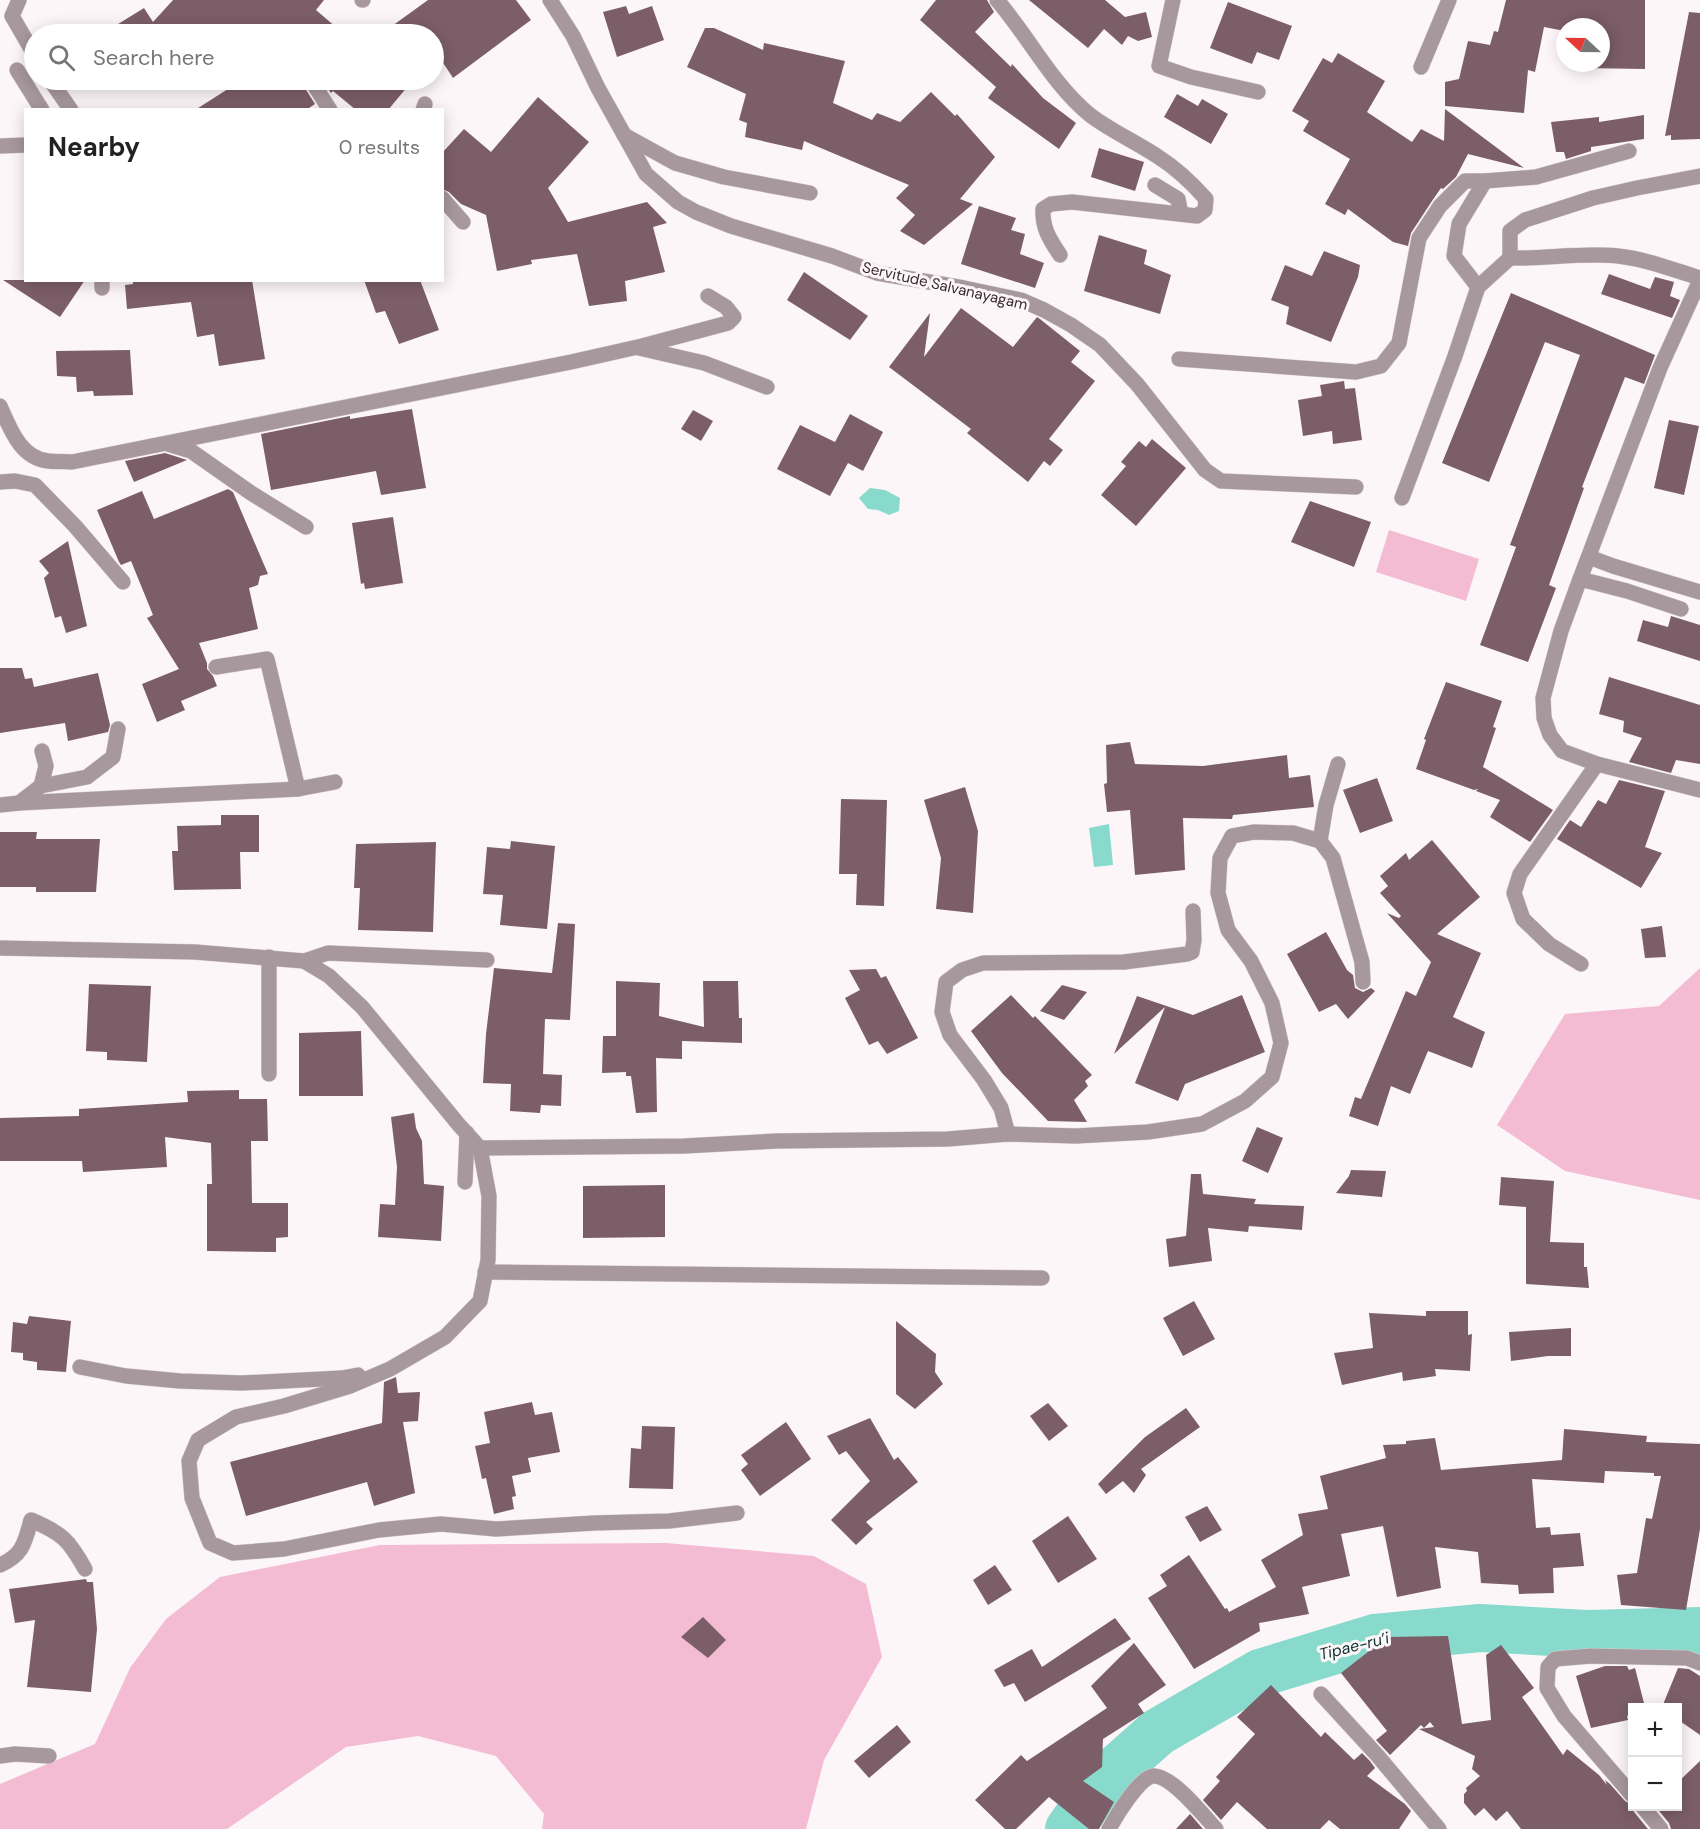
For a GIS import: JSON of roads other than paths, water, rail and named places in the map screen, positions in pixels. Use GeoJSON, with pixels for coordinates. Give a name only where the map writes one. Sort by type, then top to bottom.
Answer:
{"type":"FeatureCollection","features":[{"type":"Feature","properties":{"kind":"street"},"geometry":{"type":"LineString","coordinates":[[4,0],[24,37]]}},
{"type":"Feature","properties":{"kind":"street"},"geometry":{"type":"LineString","coordinates":[[12,16],[19,0]]}},
{"type":"Feature","properties":{"kind":"street","name":"Servitude Salvanayagam"},"geometry":{"type":"LineString","coordinates":[[550,0],[573,36],[646,174],[678,202],[696,212],[877,273],[1021,300],[1071,324],[1108,352],[1137,384],[1205,471],[1221,481],[1356,487]]}},
{"type":"Feature","properties":{"kind":"street"},"geometry":{"type":"LineString","coordinates":[[997,0],[1065,90],[1090,115],[1157,156],[1190,181],[1206,199],[1206,210],[1197,216],[1072,202],[1051,204],[1043,209],[1042,222],[1048,237],[1060,255]]}},
{"type":"Feature","properties":{"kind":"street"},"geometry":{"type":"LineString","coordinates":[[1173,0],[1159,66],[1191,77],[1258,92]]}},
{"type":"Feature","properties":{"kind":"street"},"geometry":{"type":"LineString","coordinates":[[1421,67],[1449,0]]}},
{"type":"Feature","properties":{"kind":"street"},"geometry":{"type":"LineString","coordinates":[[17,70],[24,81]]}},
{"type":"Feature","properties":{"kind":"street"},"geometry":{"type":"LineString","coordinates":[[30,90],[41,108]]}},
{"type":"Feature","properties":{"kind":"street"},"geometry":{"type":"LineString","coordinates":[[57,90],[69,108]]}},
{"type":"Feature","properties":{"kind":"street"},"geometry":{"type":"LineString","coordinates":[[317,90],[329,108]]}},
{"type":"Feature","properties":{"kind":"street"},"geometry":{"type":"LineString","coordinates":[[624,135],[675,163],[724,177],[810,193]]}},
{"type":"Feature","properties":{"kind":"street"},"geometry":{"type":"LineString","coordinates":[[0,146],[24,146]]}},
{"type":"Feature","properties":{"kind":"street"},"geometry":{"type":"LineString","coordinates":[[1179,358],[1356,372],[1381,366],[1399,343],[1419,238],[1440,206],[1465,181],[1536,177],[1629,151]]}},
{"type":"Feature","properties":{"kind":"street"},"geometry":{"type":"LineString","coordinates":[[1510,258],[1510,231],[1524,220],[1593,198],[1700,176]]}},
{"type":"Feature","properties":{"kind":"street"},"geometry":{"type":"LineString","coordinates":[[1478,287],[1454,256],[1459,224],[1485,181]]}},
{"type":"Feature","properties":{"kind":"street"},"geometry":{"type":"LineString","coordinates":[[1155,185],[1178,199],[1182,214]]}},
{"type":"Feature","properties":{"kind":"street"},"geometry":{"type":"LineString","coordinates":[[444,200],[464,222]]}},
{"type":"Feature","properties":{"kind":"street"},"geometry":{"type":"LineString","coordinates":[[1402,498],[1478,287],[1510,258],[1536,259],[1574,255],[1618,256],[1700,279],[1696,300],[1660,368],[1580,579],[1547,677],[1543,698],[1544,718],[1550,735],[1562,751],[1597,764],[1700,790]]}},
{"type":"Feature","properties":{"kind":"street"},"geometry":{"type":"LineString","coordinates":[[0,406],[14,436],[27,453],[46,461],[72,462],[636,347],[728,323],[734,317],[726,307],[708,296]]}},
{"type":"Feature","properties":{"kind":"street"},"geometry":{"type":"LineString","coordinates":[[636,347],[704,363],[767,387]]}},
{"type":"Feature","properties":{"kind":"street"},"geometry":{"type":"LineString","coordinates":[[165,443],[191,451],[251,493],[306,527]]}},
{"type":"Feature","properties":{"kind":"street"},"geometry":{"type":"LineString","coordinates":[[0,482],[15,480],[36,485],[123,582]]}},
{"type":"Feature","properties":{"kind":"street"},"geometry":{"type":"LineString","coordinates":[[1589,557],[1700,592]]}},
{"type":"Feature","properties":{"kind":"street"},"geometry":{"type":"LineString","coordinates":[[1580,579],[1682,609]]}},
{"type":"Feature","properties":{"kind":"street"},"geometry":{"type":"LineString","coordinates":[[216,667],[267,658],[298,789]]}},
{"type":"Feature","properties":{"kind":"street"},"geometry":{"type":"LineString","coordinates":[[19,803],[41,786],[87,777],[113,757],[118,729]]}},
{"type":"Feature","properties":{"kind":"street"},"geometry":{"type":"LineString","coordinates":[[41,786],[46,766],[42,751]]}},
{"type":"Feature","properties":{"kind":"street"},"geometry":{"type":"LineString","coordinates":[[1320,841],[1326,805],[1338,764]]}},
{"type":"Feature","properties":{"kind":"street"},"geometry":{"type":"LineString","coordinates":[[1581,964],[1549,944],[1523,919],[1514,893],[1520,874],[1597,764]]}},
{"type":"Feature","properties":{"kind":"street"},"geometry":{"type":"LineString","coordinates":[[0,805],[298,789],[335,782]]}},
{"type":"Feature","properties":{"kind":"street"},"geometry":{"type":"LineString","coordinates":[[480,1148],[684,1146],[778,1141],[948,1139],[1008,1134],[1088,1135],[1148,1132],[1202,1124],[1245,1101],[1272,1077],[1281,1043],[1272,1003],[1251,961],[1228,930],[1218,893],[1220,858],[1232,836],[1254,832],[1293,832],[1320,841],[1333,858],[1362,962],[1363,982]]}},
{"type":"Feature","properties":{"kind":"street"},"geometry":{"type":"LineString","coordinates":[[1008,1134],[1001,1108],[984,1080],[950,1035],[942,1012],[946,982],[962,970],[983,963],[1124,962],[1187,954],[1192,952],[1194,946],[1193,911]]}},
{"type":"Feature","properties":{"kind":"street"},"geometry":{"type":"LineString","coordinates":[[0,948],[195,952],[304,961],[329,975],[362,1007],[480,1148],[489,1196],[488,1260],[480,1301],[445,1337],[390,1369],[350,1386],[284,1406],[236,1417],[198,1440],[189,1461],[192,1498],[210,1543],[233,1553],[284,1549],[379,1530],[441,1524],[496,1529],[669,1521],[737,1514]]}},
{"type":"Feature","properties":{"kind":"street"},"geometry":{"type":"LineString","coordinates":[[304,961],[328,953],[487,960]]}},
{"type":"Feature","properties":{"kind":"street"},"geometry":{"type":"LineString","coordinates":[[269,957],[269,1074]]}},
{"type":"Feature","properties":{"kind":"street"},"geometry":{"type":"LineString","coordinates":[[465,1182],[467,1133]]}},
{"type":"Feature","properties":{"kind":"street"},"geometry":{"type":"LineString","coordinates":[[485,1272],[1042,1278]]}},
{"type":"Feature","properties":{"kind":"street"},"geometry":{"type":"LineString","coordinates":[[80,1367],[126,1376],[242,1383],[342,1378],[390,1369]]}},
{"type":"Feature","properties":{"kind":"street"},"geometry":{"type":"LineString","coordinates":[[0,1565],[10,1561],[24,1546],[31,1520],[52,1529],[72,1544],[85,1569]]}},
{"type":"Feature","properties":{"kind":"street"},"geometry":{"type":"LineString","coordinates":[[1628,1790],[1564,1716],[1547,1688],[1548,1667],[1555,1659],[1591,1656],[1687,1658],[1700,1663]]}},
{"type":"Feature","properties":{"kind":"street"},"geometry":{"type":"LineString","coordinates":[[1321,1694],[1377,1755],[1439,1829]]}},
{"type":"Feature","properties":{"kind":"street"},"geometry":{"type":"LineString","coordinates":[[0,1756],[15,1754],[49,1756]]}},
{"type":"Feature","properties":{"kind":"street"},"geometry":{"type":"LineString","coordinates":[[1109,1829],[1120,1809],[1147,1778],[1154,1776],[1162,1777],[1182,1793],[1216,1829]]}},
{"type":"Feature","properties":{"kind":"street"},"geometry":{"type":"LineString","coordinates":[[1646,1811],[1661,1829]]}},
{"type":"Feature","properties":{"kind":"waterway","name":"Tipae-ru’i"},"geometry":{"type":"LineString","coordinates":[[1069,1829],[1105,1779],[1158,1732],[1260,1673],[1375,1638],[1480,1628],[1587,1634],[1700,1631]]}}]}
